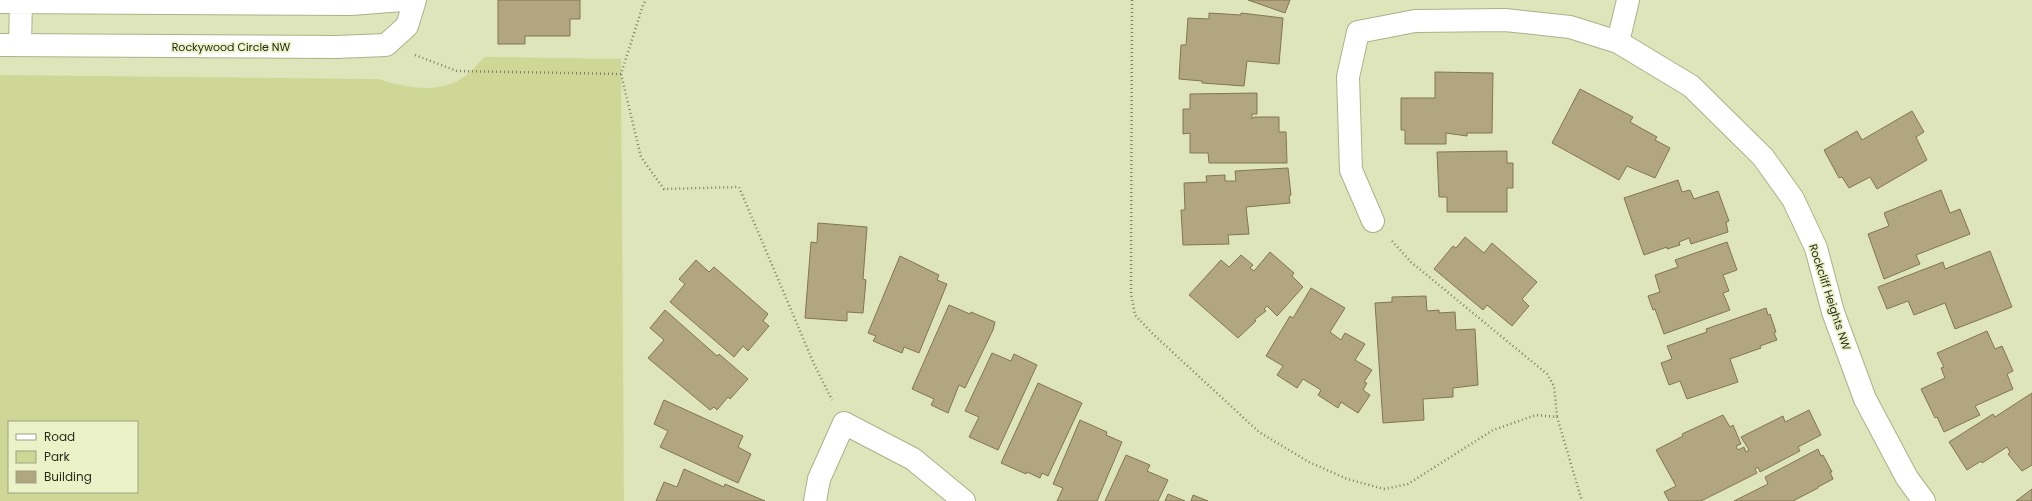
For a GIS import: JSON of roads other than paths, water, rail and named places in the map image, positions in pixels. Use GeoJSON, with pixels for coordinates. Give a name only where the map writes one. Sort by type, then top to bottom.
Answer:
{"type":"FeatureCollection","features":[{"type":"Feature","properties":{"kind":"street","name":"Rockywood Circle NW"},"geometry":{"type":"LineString","coordinates":[[403,0],[351,4],[14,2],[10,45],[336,48],[386,45],[407,26],[415,0]]}},
{"type":"Feature","properties":{"kind":"street"},"geometry":{"type":"LineString","coordinates":[[1618,42],[1628,0]]}},
{"type":"Feature","properties":{"kind":"street","name":"Rockcliff Heights NW"},"geometry":{"type":"LineString","coordinates":[[1373,221],[1351,170],[1348,77],[1358,32],[1414,22],[1505,20],[1570,27],[1618,42],[1691,86],[1763,157],[1793,199],[1816,248],[1833,312],[1865,399],[1907,478],[1924,501]]}},
{"type":"Feature","properties":{"kind":"street"},"geometry":{"type":"LineString","coordinates":[[815,501],[819,479],[844,423],[913,459],[964,501]]}}]}
